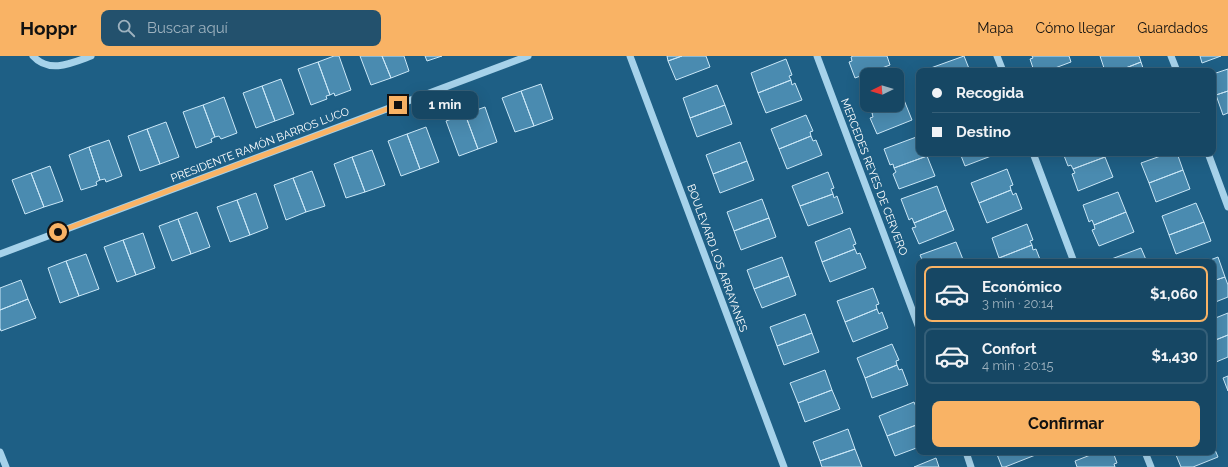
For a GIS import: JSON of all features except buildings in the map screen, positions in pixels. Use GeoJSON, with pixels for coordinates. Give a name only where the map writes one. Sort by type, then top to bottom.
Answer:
{"type":"FeatureCollection","features":[{"type":"Feature","properties":{"kind":"street"},"geometry":{"type":"LineString","coordinates":[[33,56],[44,64],[54,66],[64,66],[91,56]]}},
{"type":"Feature","properties":{"kind":"street","name":"PRESIDENTE RAMÓN BARROS LUCO"},"geometry":{"type":"LineString","coordinates":[[0,254],[528,56]]}},
{"type":"Feature","properties":{"kind":"street","name":"BOULEVARD LOS ARRAYANES"},"geometry":{"type":"LineString","coordinates":[[630,56],[784,467]]}},
{"type":"Feature","properties":{"kind":"street","name":"MERCEDES REYES DE CERVERO"},"geometry":{"type":"LineString","coordinates":[[817,56],[916,320]]}},
{"type":"Feature","properties":{"kind":"street"},"geometry":{"type":"LineString","coordinates":[[997,56],[1002,68]]}},
{"type":"Feature","properties":{"kind":"street"},"geometry":{"type":"LineString","coordinates":[[1171,56],[1176,68]]}},
{"type":"Feature","properties":{"kind":"street"},"geometry":{"type":"LineString","coordinates":[[1034,156],[1073,259]]}},
{"type":"Feature","properties":{"kind":"street"},"geometry":{"type":"LineString","coordinates":[[1209,156],[1228,207]]}},
{"type":"Feature","properties":{"kind":"street"},"geometry":{"type":"LineString","coordinates":[[0,452],[6,467]]}},
{"type":"Feature","properties":{"kind":"street"},"geometry":{"type":"LineString","coordinates":[[967,455],[971,467]]}},
{"type":"Feature","properties":{"kind":"street"},"geometry":{"type":"LineString","coordinates":[[1146,455],[1151,467]]}},
{"type":"Feature","properties":{"kind":"route"},"geometry":{"type":"LineString","coordinates":[[58,232],[398,105]]}}]}
